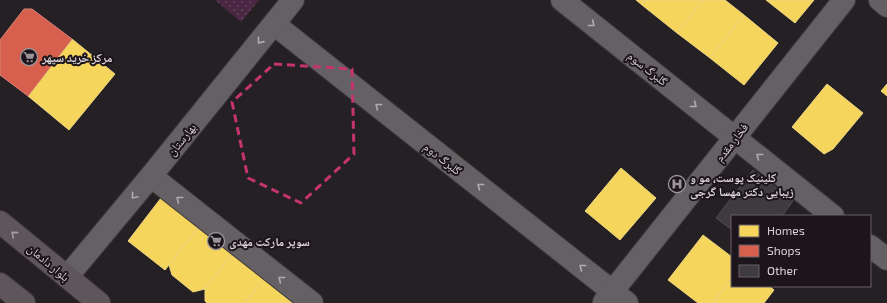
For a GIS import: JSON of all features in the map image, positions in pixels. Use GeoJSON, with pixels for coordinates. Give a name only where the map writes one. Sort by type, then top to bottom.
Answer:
{"type":"FeatureCollection","features":[{"type":"Feature","properties":{"kind":"main road","name":"بلوار دادمان"},"geometry":{"type":"LineString","coordinates":[[0,222],[99,303]]}},
{"type":"Feature","properties":{"kind":"main road"},"geometry":{"type":"LineString","coordinates":[[0,284],[24,303]]}},
{"type":"Feature","properties":{"kind":"street","name":"بهارستان"},"geometry":{"type":"LineString","coordinates":[[67,277],[293,0]]}},
{"type":"Feature","properties":{"kind":"street","name":"گلبرگ سوم"},"geometry":{"type":"LineString","coordinates":[[562,0],[832,215]]}},
{"type":"Feature","properties":{"kind":"street","name":"فخار مقدم"},"geometry":{"type":"LineString","coordinates":[[614,299],[735,137],[844,0]]}},
{"type":"Feature","properties":{"kind":"street"},"geometry":{"type":"LineString","coordinates":[[880,0],[887,6]]}},
{"type":"Feature","properties":{"kind":"street","name":"گلبرگ دوم"},"geometry":{"type":"LineString","coordinates":[[274,24],[614,299]]}},
{"type":"Feature","properties":{"kind":"street"},"geometry":{"type":"LineString","coordinates":[[150,176],[312,303]]}},
{"type":"Feature","properties":{"kind":"street"},"geometry":{"type":"LineString","coordinates":[[871,247],[887,259]]}},
{"type":"Feature","properties":{"kind":"highlighted area"},"geometry":{"type":"Polygon","coordinates":[[[274,64],[352,69],[354,154],[301,203],[248,178],[232,102],[274,64]]]}},
{"type":"Feature","properties":{"kind":"shaded area"},"geometry":{"type":"Polygon","coordinates":[[[215,0],[259,0],[241,22],[215,0]]]}},
{"type":"Feature","properties":{"kind":"building: Homes"},"geometry":{"type":"Polygon","coordinates":[[[636,0],[646,0],[642,5],[636,0]]]}},
{"type":"Feature","properties":{"kind":"building: Homes"},"geometry":{"type":"Polygon","coordinates":[[[646,0],[703,0],[677,33],[642,5],[646,0]]]}},
{"type":"Feature","properties":{"kind":"building: Homes"},"geometry":{"type":"Polygon","coordinates":[[[703,0],[725,0],[744,15],[710,58],[677,33],[703,0]]]}},
{"type":"Feature","properties":{"kind":"building: Homes"},"geometry":{"type":"Polygon","coordinates":[[[766,0],[814,0],[795,23],[766,0]]]}},
{"type":"Feature","properties":{"kind":"building: Homes"},"geometry":{"type":"Polygon","coordinates":[[[744,15],[778,43],[744,85],[710,58],[744,15]]]}},
{"type":"Feature","properties":{"kind":"building: Homes"},"geometry":{"type":"Polygon","coordinates":[[[72,39],[115,74],[69,130],[28,96],[72,39]]]}},
{"type":"Feature","properties":{"kind":"building: Homes"},"geometry":{"type":"Polygon","coordinates":[[[827,84],[863,113],[833,149],[824,154],[792,127],[827,84]]]}},
{"type":"Feature","properties":{"kind":"building: Homes"},"geometry":{"type":"Polygon","coordinates":[[[887,84],[887,96],[881,91],[887,84]]]}},
{"type":"Feature","properties":{"kind":"building: Homes"},"geometry":{"type":"Polygon","coordinates":[[[621,168],[656,198],[620,240],[585,211],[621,168]]]}},
{"type":"Feature","properties":{"kind":"building: Homes"},"geometry":{"type":"Polygon","coordinates":[[[161,198],[199,227],[165,270],[128,241],[161,198]]]}},
{"type":"Feature","properties":{"kind":"building: Homes"},"geometry":{"type":"Polygon","coordinates":[[[199,227],[232,254],[205,289],[193,292],[172,275],[169,265],[199,227]]]}},
{"type":"Feature","properties":{"kind":"building: Homes"},"geometry":{"type":"Polygon","coordinates":[[[703,235],[731,256],[731,279],[713,303],[698,303],[668,280],[703,235]]]}},
{"type":"Feature","properties":{"kind":"building: Homes"},"geometry":{"type":"Polygon","coordinates":[[[232,254],[265,278],[245,303],[207,303],[205,301],[205,289],[232,254]]]}},
{"type":"Feature","properties":{"kind":"building: Homes"},"geometry":{"type":"Polygon","coordinates":[[[265,278],[295,303],[245,303],[265,278]]]}},
{"type":"Feature","properties":{"kind":"building: Homes"},"geometry":{"type":"Polygon","coordinates":[[[731,279],[731,287],[770,287],[774,290],[764,303],[713,303],[731,279]]]}},
{"type":"Feature","properties":{"kind":"building: Shops","name":"مرکز خرید سپهر"},"geometry":{"type":"Polygon","coordinates":[[[24,9],[32,9],[72,39],[28,96],[0,75],[0,40],[24,9]]]}},
{"type":"Feature","properties":{"kind":"building: Other"},"geometry":{"type":"Polygon","coordinates":[[[753,170],[793,201],[783,215],[731,215],[731,229],[716,218],[753,170]]]}},
{"type":"Feature","properties":{"kind":"place","name":"مرکز خرید سپهر"},"geometry":{"type":"Point","coordinates":[29,57]}},
{"type":"Feature","properties":{"kind":"place","name":"کلینیک پوست، مو و زیبایی دکتر مهسا گرجی"},"geometry":{"type":"Point","coordinates":[677,184]}},
{"type":"Feature","properties":{"kind":"place","name":"سوپر مارکت مهدی"},"geometry":{"type":"Point","coordinates":[216,241]}}]}
